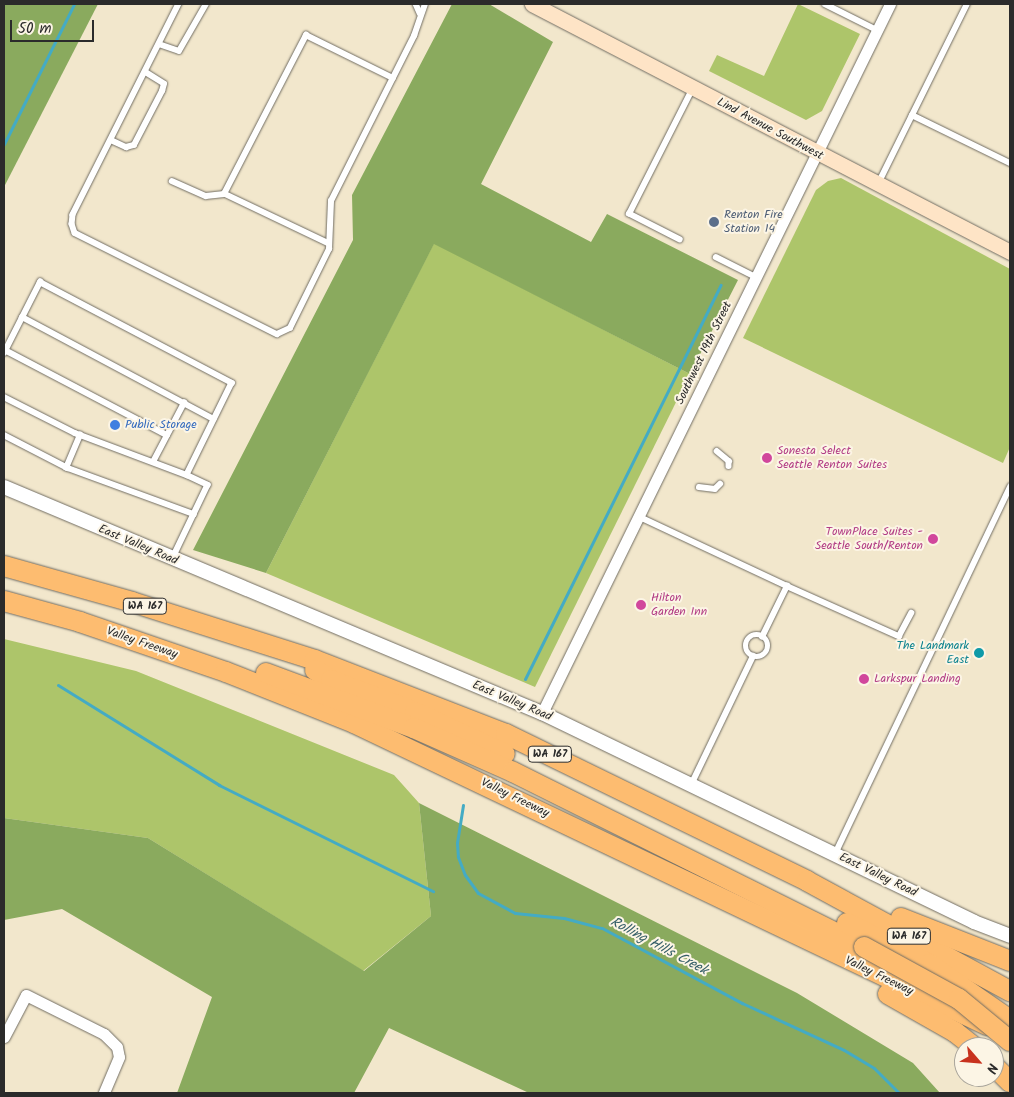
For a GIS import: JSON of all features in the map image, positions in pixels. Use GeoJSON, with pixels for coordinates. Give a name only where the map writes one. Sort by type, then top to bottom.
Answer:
{"type":"FeatureCollection","features":[{"type":"Feature","properties":{"kind":"highway","name":"WA 167"},"geometry":{"type":"LineString","coordinates":[[4,566],[132,602],[284,650],[370,679],[506,734],[807,881],[1010,991]]}},
{"type":"Feature","properties":{"kind":"highway","name":"Valley Freeway"},"geometry":{"type":"LineString","coordinates":[[4,601],[80,622],[226,672],[354,722],[1010,1036]]}},
{"type":"Feature","properties":{"kind":"highway"},"geometry":{"type":"LineString","coordinates":[[80,622],[99,620],[166,640],[414,728],[513,772],[867,940],[928,964],[1010,1020]]}},
{"type":"Feature","properties":{"kind":"highway"},"geometry":{"type":"LineString","coordinates":[[284,650],[331,680],[472,738],[867,940],[959,999],[1010,1041]]}},
{"type":"Feature","properties":{"kind":"highway"},"geometry":{"type":"LineString","coordinates":[[640,860],[664,878],[891,995],[961,1037]]}},
{"type":"Feature","properties":{"kind":"highway"},"geometry":{"type":"LineString","coordinates":[[807,881],[844,891],[909,922],[1010,961]]}},
{"type":"Feature","properties":{"kind":"main road","name":"Lind Avenue Southwest"},"geometry":{"type":"LineString","coordinates":[[532,4],[1010,252]]}},
{"type":"Feature","properties":{"kind":"street","name":"Southwest 19th Street"},"geometry":{"type":"LineString","coordinates":[[542,713],[640,517],[890,4]]}},
{"type":"Feature","properties":{"kind":"street","name":"East Valley Road"},"geometry":{"type":"LineString","coordinates":[[4,487],[172,560],[542,713],[974,922],[1010,936]]}},
{"type":"Feature","properties":{"kind":"street"},"geometry":{"type":"LineString","coordinates":[[4,1037],[26,995],[104,1034],[117,1047],[119,1057],[104,1093]]}},
{"type":"Feature","properties":{"kind":"lane"},"geometry":{"type":"LineString","coordinates":[[179,4],[73,215],[75,233],[270,332],[285,333],[290,328],[329,244],[331,201],[414,36],[420,13],[425,4]]}},
{"type":"Feature","properties":{"kind":"lane"},"geometry":{"type":"LineString","coordinates":[[159,44],[179,51],[206,4]]}},
{"type":"Feature","properties":{"kind":"lane"},"geometry":{"type":"LineString","coordinates":[[416,4],[420,13]]}},
{"type":"Feature","properties":{"kind":"lane"},"geometry":{"type":"LineString","coordinates":[[825,4],[877,30]]}},
{"type":"Feature","properties":{"kind":"lane"},"geometry":{"type":"LineString","coordinates":[[878,184],[967,4]]}},
{"type":"Feature","properties":{"kind":"lane"},"geometry":{"type":"LineString","coordinates":[[224,194],[306,35],[393,78]]}},
{"type":"Feature","properties":{"kind":"lane"},"geometry":{"type":"LineString","coordinates":[[111,140],[126,147],[134,145],[162,91],[164,84],[145,72]]}},
{"type":"Feature","properties":{"kind":"lane"},"geometry":{"type":"LineString","coordinates":[[680,240],[629,214],[693,88]]}},
{"type":"Feature","properties":{"kind":"lane"},"geometry":{"type":"LineString","coordinates":[[912,115],[1010,163]]}},
{"type":"Feature","properties":{"kind":"lane"},"geometry":{"type":"LineString","coordinates":[[172,182],[206,196],[224,194],[329,244]]}},
{"type":"Feature","properties":{"kind":"lane"},"geometry":{"type":"LineString","coordinates":[[716,256],[756,277]]}},
{"type":"Feature","properties":{"kind":"lane"},"geometry":{"type":"LineString","coordinates":[[167,434],[4,352],[40,282],[232,383],[187,474]]}},
{"type":"Feature","properties":{"kind":"lane"},"geometry":{"type":"LineString","coordinates":[[22,317],[214,419]]}},
{"type":"Feature","properties":{"kind":"lane"},"geometry":{"type":"LineString","coordinates":[[4,397],[80,435],[187,474],[208,485],[172,560]]}},
{"type":"Feature","properties":{"kind":"lane"},"geometry":{"type":"LineString","coordinates":[[153,462],[184,403]]}},
{"type":"Feature","properties":{"kind":"lane"},"geometry":{"type":"LineString","coordinates":[[4,435],[66,468],[194,514]]}},
{"type":"Feature","properties":{"kind":"lane"},"geometry":{"type":"LineString","coordinates":[[66,468],[80,435]]}},
{"type":"Feature","properties":{"kind":"lane"},"geometry":{"type":"LineString","coordinates":[[717,451],[729,461],[729,466]]}},
{"type":"Feature","properties":{"kind":"lane"},"geometry":{"type":"LineString","coordinates":[[700,487],[715,489],[720,484]]}},
{"type":"Feature","properties":{"kind":"lane"},"geometry":{"type":"LineString","coordinates":[[835,854],[1010,487]]}},
{"type":"Feature","properties":{"kind":"lane"},"geometry":{"type":"LineString","coordinates":[[640,517],[899,636],[910,613]]}},
{"type":"Feature","properties":{"kind":"lane"},"geometry":{"type":"LineString","coordinates":[[762,637],[787,586]]}},
{"type":"Feature","properties":{"kind":"lane"},"geometry":{"type":"LineString","coordinates":[[752,637],[762,637],[767,642],[766,653],[753,656],[748,652],[747,642],[752,637]]}},
{"type":"Feature","properties":{"kind":"lane"},"geometry":{"type":"LineString","coordinates":[[691,785],[753,656]]}},
{"type":"Feature","properties":{"kind":"green space"},"geometry":{"type":"Polygon","coordinates":[[[4,4],[98,4],[4,187],[4,4]]]}},
{"type":"Feature","properties":{"kind":"green space"},"geometry":{"type":"Polygon","coordinates":[[[452,4],[489,4],[553,42],[481,184],[591,242],[607,214],[738,280],[690,374],[434,244],[266,573],[193,550],[353,240],[352,195],[452,4]]]}},
{"type":"Feature","properties":{"kind":"green space"},"geometry":{"type":"Polygon","coordinates":[[[798,4],[860,34],[822,111],[806,120],[709,71],[717,55],[764,76],[798,4]]]}},
{"type":"Feature","properties":{"kind":"green space"},"geometry":{"type":"Polygon","coordinates":[[[841,178],[1010,269],[1010,447],[1003,463],[743,338],[816,190],[828,181],[841,178]]]}},
{"type":"Feature","properties":{"kind":"green space"},"geometry":{"type":"Polygon","coordinates":[[[434,243],[690,374],[535,687],[266,573],[434,243]]]}},
{"type":"Feature","properties":{"kind":"green space"},"geometry":{"type":"Polygon","coordinates":[[[4,639],[136,671],[394,775],[419,803],[431,916],[363,971],[148,838],[4,818],[4,639]]]}},
{"type":"Feature","properties":{"kind":"green space"},"geometry":{"type":"Polygon","coordinates":[[[419,803],[797,993],[913,1063],[940,1093],[529,1093],[389,1028],[354,1093],[177,1093],[212,997],[62,909],[4,920],[4,818],[148,838],[364,971],[431,916],[419,803]]]}},
{"type":"Feature","properties":{"kind":"waterway"},"geometry":{"type":"LineString","coordinates":[[4,144],[74,4]]}},
{"type":"Feature","properties":{"kind":"waterway"},"geometry":{"type":"LineString","coordinates":[[525,679],[721,285]]}},
{"type":"Feature","properties":{"kind":"waterway"},"geometry":{"type":"LineString","coordinates":[[58,685],[219,785],[433,891]]}},
{"type":"Feature","properties":{"kind":"waterway","name":"Rolling Hills Creek"},"geometry":{"type":"LineString","coordinates":[[463,805],[457,843],[458,857],[465,875],[478,893],[515,913],[564,918],[602,928],[742,1003],[844,1050],[874,1068],[899,1093]]}},
{"type":"Feature","properties":{"kind":"place","name":"Renton Fire Station 14"},"geometry":{"type":"Point","coordinates":[714,222]}},
{"type":"Feature","properties":{"kind":"place","name":"Public Storage"},"geometry":{"type":"Point","coordinates":[115,425]}},
{"type":"Feature","properties":{"kind":"place","name":"Sonesta Select Seattle Renton Suites"},"geometry":{"type":"Point","coordinates":[767,458]}},
{"type":"Feature","properties":{"kind":"place","name":"TownPlace Suites - Seattle South/Renton"},"geometry":{"type":"Point","coordinates":[933,539]}},
{"type":"Feature","properties":{"kind":"place","name":"Hilton Garden Inn"},"geometry":{"type":"Point","coordinates":[641,605]}},
{"type":"Feature","properties":{"kind":"place","name":"The Landmark East"},"geometry":{"type":"Point","coordinates":[979,653]}},
{"type":"Feature","properties":{"kind":"place","name":"Larkspur Landing"},"geometry":{"type":"Point","coordinates":[864,679]}}]}
